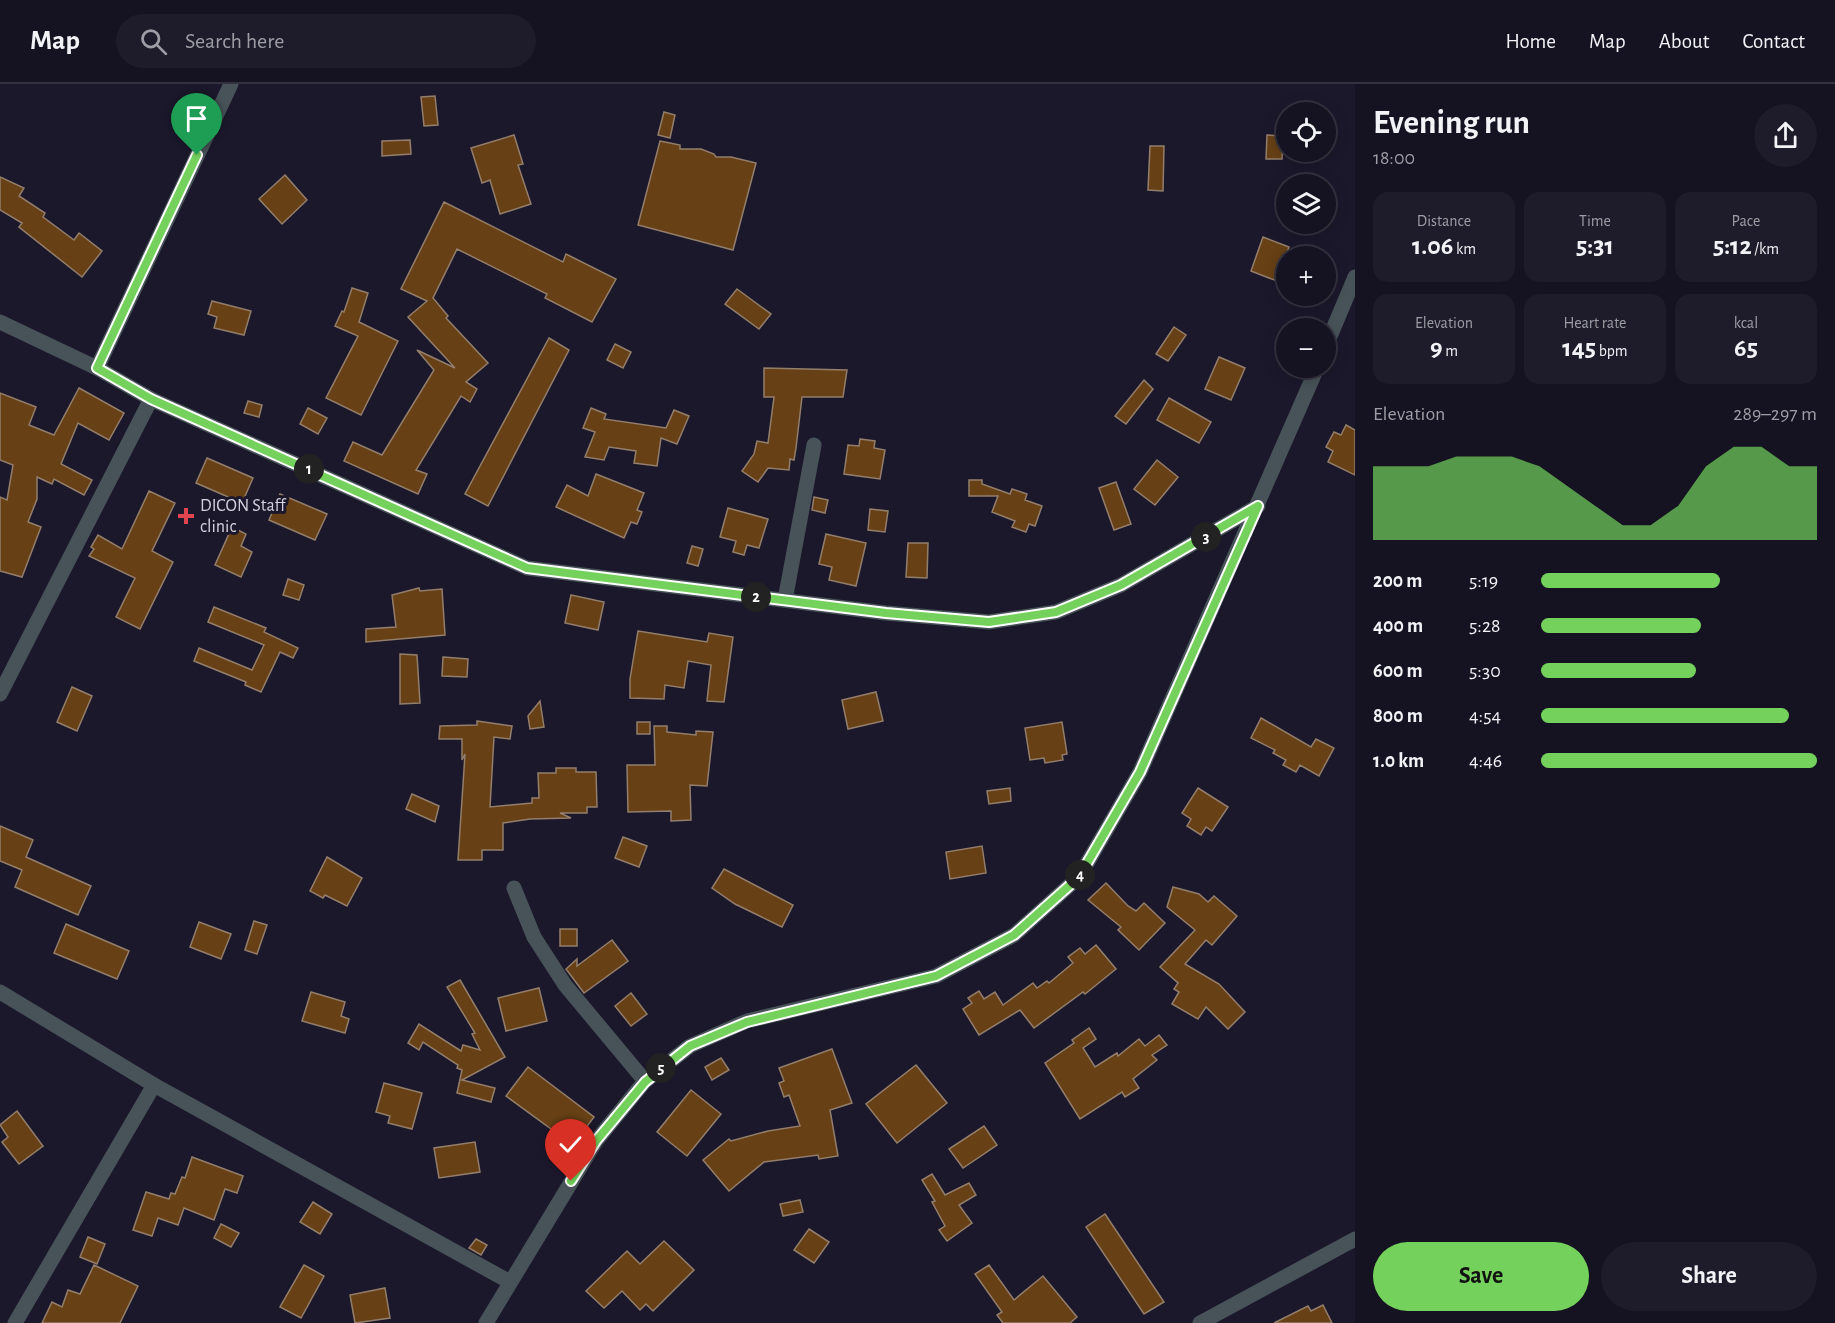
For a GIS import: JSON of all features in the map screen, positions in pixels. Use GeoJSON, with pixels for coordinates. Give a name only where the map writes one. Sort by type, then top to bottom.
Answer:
{"type":"FeatureCollection","features":[{"type":"Feature","properties":{"kind":"street"},"geometry":{"type":"LineString","coordinates":[[97,368],[231,84]]}},
{"type":"Feature","properties":{"kind":"street"},"geometry":{"type":"LineString","coordinates":[[1336,322],[1355,277]]}},
{"type":"Feature","properties":{"kind":"street"},"geometry":{"type":"LineString","coordinates":[[0,322],[97,368],[151,399],[527,568],[886,613],[989,622],[1056,612],[1121,585],[1258,506]]}},
{"type":"Feature","properties":{"kind":"street"},"geometry":{"type":"LineString","coordinates":[[486,1323],[596,1141],[645,1082],[690,1046],[747,1022],[936,976],[1014,935],[1079,877],[1140,772],[1313,378]]}},
{"type":"Feature","properties":{"kind":"street"},"geometry":{"type":"LineString","coordinates":[[0,694],[151,399]]}},
{"type":"Feature","properties":{"kind":"street"},"geometry":{"type":"LineString","coordinates":[[784,600],[814,445]]}},
{"type":"Feature","properties":{"kind":"street"},"geometry":{"type":"LineString","coordinates":[[514,888],[534,938],[565,985],[645,1082]]}},
{"type":"Feature","properties":{"kind":"street"},"geometry":{"type":"LineString","coordinates":[[0,992],[154,1085],[510,1282]]}},
{"type":"Feature","properties":{"kind":"street"},"geometry":{"type":"LineString","coordinates":[[15,1323],[154,1085]]}},
{"type":"Feature","properties":{"kind":"street"},"geometry":{"type":"LineString","coordinates":[[1200,1323],[1355,1239]]}},
{"type":"Feature","properties":{"kind":"building"},"geometry":{"type":"Polygon","coordinates":[[[435,96],[438,125],[424,126],[421,97],[435,96]]]}},
{"type":"Feature","properties":{"kind":"building"},"geometry":{"type":"Polygon","coordinates":[[[664,112],[675,115],[670,138],[658,135],[664,112]]]}},
{"type":"Feature","properties":{"kind":"building"},"geometry":{"type":"Polygon","coordinates":[[[514,135],[523,164],[518,165],[531,204],[500,214],[490,180],[482,183],[471,148],[514,135]]]}},
{"type":"Feature","properties":{"kind":"building"},"geometry":{"type":"Polygon","coordinates":[[[1267,135],[1276,136],[1276,159],[1266,159],[1267,135]]]}},
{"type":"Feature","properties":{"kind":"building"},"geometry":{"type":"Polygon","coordinates":[[[410,140],[411,154],[382,156],[382,141],[410,140]]]}},
{"type":"Feature","properties":{"kind":"building"},"geometry":{"type":"Polygon","coordinates":[[[660,141],[680,145],[680,149],[701,149],[716,157],[731,157],[756,163],[733,250],[638,225],[660,141]]]}},
{"type":"Feature","properties":{"kind":"building"},"geometry":{"type":"Polygon","coordinates":[[[1150,146],[1164,146],[1163,191],[1148,190],[1150,146]]]}},
{"type":"Feature","properties":{"kind":"building"},"geometry":{"type":"Polygon","coordinates":[[[285,175],[307,200],[282,224],[259,199],[285,175]]]}},
{"type":"Feature","properties":{"kind":"building"},"geometry":{"type":"Polygon","coordinates":[[[0,177],[24,188],[19,196],[45,213],[43,217],[74,240],[79,233],[102,251],[82,277],[19,227],[22,223],[0,210],[0,177]]]}},
{"type":"Feature","properties":{"kind":"building"},"geometry":{"type":"Polygon","coordinates":[[[444,202],[563,262],[566,254],[616,279],[592,322],[545,298],[547,294],[457,249],[433,298],[448,316],[446,318],[488,363],[466,382],[477,389],[470,402],[461,396],[416,470],[427,474],[418,494],[344,461],[353,442],[382,455],[434,370],[417,350],[455,368],[408,317],[427,301],[401,289],[444,202]]]}},
{"type":"Feature","properties":{"kind":"building"},"geometry":{"type":"Polygon","coordinates":[[[1263,237],[1286,246],[1276,246],[1276,281],[1251,271],[1263,237]]]}},
{"type":"Feature","properties":{"kind":"building"},"geometry":{"type":"Polygon","coordinates":[[[352,288],[368,293],[359,322],[398,341],[361,415],[326,398],[358,336],[335,326],[342,311],[344,312],[352,288]]]}},
{"type":"Feature","properties":{"kind":"building"},"geometry":{"type":"Polygon","coordinates":[[[737,289],[771,314],[759,329],[725,304],[737,289]]]}},
{"type":"Feature","properties":{"kind":"building"},"geometry":{"type":"Polygon","coordinates":[[[212,301],[251,311],[244,335],[214,328],[217,317],[208,314],[212,301]]]}},
{"type":"Feature","properties":{"kind":"building"},"geometry":{"type":"Polygon","coordinates":[[[1174,327],[1186,335],[1168,361],[1156,354],[1174,327]]]}},
{"type":"Feature","properties":{"kind":"building"},"geometry":{"type":"Polygon","coordinates":[[[549,338],[569,350],[488,506],[465,494],[549,338]]]}},
{"type":"Feature","properties":{"kind":"building"},"geometry":{"type":"Polygon","coordinates":[[[615,344],[631,352],[623,368],[607,360],[615,344]]]}},
{"type":"Feature","properties":{"kind":"building"},"geometry":{"type":"Polygon","coordinates":[[[1219,357],[1245,368],[1231,400],[1205,389],[1219,357]]]}},
{"type":"Feature","properties":{"kind":"building"},"geometry":{"type":"Polygon","coordinates":[[[764,368],[847,370],[843,397],[802,397],[794,460],[790,459],[789,470],[768,468],[758,482],[742,471],[754,454],[757,441],[768,443],[774,397],[764,397],[764,368]]]}},
{"type":"Feature","properties":{"kind":"building"},"geometry":{"type":"Polygon","coordinates":[[[1144,380],[1153,389],[1126,424],[1115,416],[1144,380]]]}},
{"type":"Feature","properties":{"kind":"building"},"geometry":{"type":"Polygon","coordinates":[[[79,388],[124,413],[109,440],[78,423],[61,464],[92,480],[84,495],[54,479],[52,484],[37,477],[37,499],[28,522],[41,527],[22,577],[0,571],[0,497],[7,500],[13,465],[0,460],[0,393],[36,407],[29,425],[54,435],[79,388]]]}},
{"type":"Feature","properties":{"kind":"building"},"geometry":{"type":"Polygon","coordinates":[[[1169,398],[1211,422],[1199,443],[1157,420],[1169,398]]]}},
{"type":"Feature","properties":{"kind":"building"},"geometry":{"type":"Polygon","coordinates":[[[248,401],[262,405],[259,417],[244,413],[248,401]]]}},
{"type":"Feature","properties":{"kind":"building"},"geometry":{"type":"Polygon","coordinates":[[[308,408],[327,418],[318,434],[300,424],[308,408]]]}},
{"type":"Feature","properties":{"kind":"building"},"geometry":{"type":"Polygon","coordinates":[[[591,408],[606,414],[604,419],[666,428],[674,410],[689,416],[677,444],[661,438],[657,466],[634,463],[636,451],[609,447],[604,460],[585,457],[595,432],[583,428],[591,408]]]}},
{"type":"Feature","properties":{"kind":"building"},"geometry":{"type":"Polygon","coordinates":[[[1346,425],[1355,430],[1355,475],[1328,462],[1333,451],[1326,447],[1334,432],[1341,435],[1346,425]]]}},
{"type":"Feature","properties":{"kind":"building"},"geometry":{"type":"Polygon","coordinates":[[[860,439],[875,441],[874,448],[885,450],[880,479],[844,474],[848,445],[859,446],[860,439]]]}},
{"type":"Feature","properties":{"kind":"building"},"geometry":{"type":"Polygon","coordinates":[[[207,458],[253,478],[242,503],[196,483],[207,458]]]}},
{"type":"Feature","properties":{"kind":"building"},"geometry":{"type":"Polygon","coordinates":[[[1157,460],[1178,477],[1155,505],[1134,489],[1157,460]]]}},
{"type":"Feature","properties":{"kind":"building"},"geometry":{"type":"Polygon","coordinates":[[[596,474],[644,493],[637,510],[642,512],[637,524],[631,522],[624,538],[556,507],[567,485],[588,496],[596,474]]]}},
{"type":"Feature","properties":{"kind":"building"},"geometry":{"type":"Polygon","coordinates":[[[969,480],[982,480],[982,484],[1010,494],[1012,489],[1027,494],[1025,500],[1042,506],[1035,526],[1029,524],[1026,532],[1012,527],[1015,521],[992,512],[998,496],[969,496],[969,480]]]}},
{"type":"Feature","properties":{"kind":"building"},"geometry":{"type":"Polygon","coordinates":[[[1116,482],[1131,524],[1114,530],[1099,488],[1116,482]]]}},
{"type":"Feature","properties":{"kind":"building"},"geometry":{"type":"Polygon","coordinates":[[[149,491],[175,503],[152,551],[173,562],[140,629],[116,617],[135,578],[89,556],[94,549],[91,547],[98,535],[122,549],[149,491]]]}},
{"type":"Feature","properties":{"kind":"building"},"geometry":{"type":"Polygon","coordinates":[[[280,494],[327,514],[315,540],[269,520],[280,494]]]}},
{"type":"Feature","properties":{"kind":"building"},"geometry":{"type":"Polygon","coordinates":[[[814,497],[828,500],[825,513],[812,510],[814,497]]]}},
{"type":"Feature","properties":{"kind":"building"},"geometry":{"type":"Polygon","coordinates":[[[728,508],[768,519],[759,548],[747,545],[744,555],[733,552],[736,541],[720,537],[728,508]]]}},
{"type":"Feature","properties":{"kind":"building"},"geometry":{"type":"Polygon","coordinates":[[[870,509],[888,511],[885,532],[868,530],[870,509]]]}},
{"type":"Feature","properties":{"kind":"building"},"geometry":{"type":"Polygon","coordinates":[[[232,527],[246,534],[241,546],[252,552],[241,577],[215,565],[232,527]]]}},
{"type":"Feature","properties":{"kind":"building"},"geometry":{"type":"Polygon","coordinates":[[[826,534],[866,543],[856,586],[829,580],[832,567],[819,564],[826,534]]]}},
{"type":"Feature","properties":{"kind":"building"},"geometry":{"type":"Polygon","coordinates":[[[908,543],[928,543],[927,578],[906,577],[908,543]]]}},
{"type":"Feature","properties":{"kind":"building"},"geometry":{"type":"Polygon","coordinates":[[[692,546],[703,549],[698,566],[687,563],[692,546]]]}},
{"type":"Feature","properties":{"kind":"building"},"geometry":{"type":"Polygon","coordinates":[[[288,579],[304,585],[299,600],[283,595],[288,579]]]}},
{"type":"Feature","properties":{"kind":"building"},"geometry":{"type":"Polygon","coordinates":[[[419,588],[420,591],[442,589],[445,635],[366,642],[366,629],[396,627],[392,595],[419,588]]]}},
{"type":"Feature","properties":{"kind":"building"},"geometry":{"type":"Polygon","coordinates":[[[571,595],[604,602],[598,630],[565,623],[571,595]]]}},
{"type":"Feature","properties":{"kind":"building"},"geometry":{"type":"Polygon","coordinates":[[[214,607],[266,628],[264,632],[298,648],[293,658],[280,652],[261,692],[245,685],[246,682],[194,661],[199,648],[252,670],[264,645],[208,622],[214,607]]]}},
{"type":"Feature","properties":{"kind":"building"},"geometry":{"type":"Polygon","coordinates":[[[638,631],[707,642],[709,633],[733,637],[724,702],[707,701],[711,665],[688,661],[684,688],[665,685],[664,699],[630,698],[630,679],[638,631]]]}},
{"type":"Feature","properties":{"kind":"building"},"geometry":{"type":"Polygon","coordinates":[[[400,654],[417,655],[420,703],[400,704],[400,654]]]}},
{"type":"Feature","properties":{"kind":"building"},"geometry":{"type":"Polygon","coordinates":[[[443,657],[468,659],[467,677],[442,676],[443,657]]]}},
{"type":"Feature","properties":{"kind":"building"},"geometry":{"type":"Polygon","coordinates":[[[72,687],[92,696],[77,731],[57,722],[72,687]]]}},
{"type":"Feature","properties":{"kind":"building"},"geometry":{"type":"Polygon","coordinates":[[[876,692],[883,721],[848,729],[842,700],[876,692]]]}},
{"type":"Feature","properties":{"kind":"building"},"geometry":{"type":"Polygon","coordinates":[[[540,701],[544,727],[530,729],[528,716],[540,701]]]}},
{"type":"Feature","properties":{"kind":"building"},"geometry":{"type":"Polygon","coordinates":[[[1261,718],[1311,747],[1316,739],[1334,748],[1319,776],[1300,765],[1296,772],[1283,765],[1286,760],[1273,753],[1275,750],[1251,738],[1261,718]]]}},
{"type":"Feature","properties":{"kind":"building"},"geometry":{"type":"Polygon","coordinates":[[[477,721],[512,726],[510,739],[494,737],[490,807],[532,803],[532,798],[539,798],[538,773],[556,773],[556,768],[576,768],[576,772],[596,772],[597,807],[587,807],[587,813],[560,813],[571,818],[530,819],[503,823],[503,850],[482,850],[482,860],[458,860],[465,754],[462,760],[462,739],[439,739],[440,726],[477,725],[477,721]]]}},
{"type":"Feature","properties":{"kind":"building"},"geometry":{"type":"Polygon","coordinates":[[[637,722],[650,722],[650,734],[637,734],[637,722]]]}},
{"type":"Feature","properties":{"kind":"building"},"geometry":{"type":"Polygon","coordinates":[[[1062,722],[1067,754],[1062,755],[1063,760],[1045,763],[1044,758],[1030,760],[1025,728],[1062,722]]]}},
{"type":"Feature","properties":{"kind":"building"},"geometry":{"type":"Polygon","coordinates":[[[654,726],[667,726],[667,732],[696,735],[696,731],[713,732],[707,786],[690,785],[691,820],[671,821],[671,811],[628,812],[627,765],[655,765],[654,726]]]}},
{"type":"Feature","properties":{"kind":"building"},"geometry":{"type":"Polygon","coordinates":[[[1010,788],[1011,801],[989,804],[987,791],[1010,788]]]}},
{"type":"Feature","properties":{"kind":"building"},"geometry":{"type":"Polygon","coordinates":[[[1198,788],[1228,807],[1212,831],[1206,827],[1201,835],[1187,826],[1191,819],[1182,813],[1198,788]]]}},
{"type":"Feature","properties":{"kind":"building"},"geometry":{"type":"Polygon","coordinates":[[[412,794],[439,806],[435,822],[406,809],[412,794]]]}},
{"type":"Feature","properties":{"kind":"building"},"geometry":{"type":"Polygon","coordinates":[[[0,826],[33,840],[26,857],[91,886],[78,915],[15,887],[22,870],[0,861],[0,826]]]}},
{"type":"Feature","properties":{"kind":"building"},"geometry":{"type":"Polygon","coordinates":[[[623,837],[647,846],[639,867],[615,858],[623,837]]]}},
{"type":"Feature","properties":{"kind":"building"},"geometry":{"type":"Polygon","coordinates":[[[982,846],[986,873],[950,879],[946,852],[982,846]]]}},
{"type":"Feature","properties":{"kind":"building"},"geometry":{"type":"Polygon","coordinates":[[[327,857],[362,878],[347,906],[325,895],[323,898],[310,891],[327,857]]]}},
{"type":"Feature","properties":{"kind":"building"},"geometry":{"type":"Polygon","coordinates":[[[724,869],[793,905],[782,927],[735,904],[712,888],[724,869]]]}},
{"type":"Feature","properties":{"kind":"building"},"geometry":{"type":"Polygon","coordinates":[[[1106,883],[1128,906],[1136,911],[1144,903],[1165,923],[1139,950],[1118,930],[1121,927],[1088,900],[1106,883]]]}},
{"type":"Feature","properties":{"kind":"building"},"geometry":{"type":"Polygon","coordinates":[[[1173,887],[1199,894],[1208,902],[1214,896],[1237,916],[1212,945],[1206,940],[1185,964],[1219,984],[1245,1012],[1228,1029],[1206,1007],[1198,1019],[1172,1004],[1179,992],[1174,989],[1178,983],[1160,967],[1195,930],[1167,907],[1173,887]]]}},
{"type":"Feature","properties":{"kind":"building"},"geometry":{"type":"Polygon","coordinates":[[[254,921],[267,925],[257,954],[245,950],[254,921]]]}},
{"type":"Feature","properties":{"kind":"building"},"geometry":{"type":"Polygon","coordinates":[[[199,922],[231,934],[221,959],[190,947],[199,922]]]}},
{"type":"Feature","properties":{"kind":"building"},"geometry":{"type":"Polygon","coordinates":[[[66,924],[129,951],[117,979],[54,953],[66,924]]]}},
{"type":"Feature","properties":{"kind":"building"},"geometry":{"type":"Polygon","coordinates":[[[560,929],[577,929],[577,946],[560,946],[560,929]]]}},
{"type":"Feature","properties":{"kind":"building"},"geometry":{"type":"Polygon","coordinates":[[[612,940],[628,961],[584,993],[566,969],[577,959],[577,966],[612,940]]]}},
{"type":"Feature","properties":{"kind":"building"},"geometry":{"type":"Polygon","coordinates":[[[1096,945],[1116,969],[1085,994],[1083,992],[1034,1028],[1020,1010],[979,1035],[963,1009],[972,1003],[968,998],[979,991],[984,999],[995,992],[1003,1005],[1033,983],[1037,988],[1047,981],[1049,983],[1073,963],[1068,957],[1080,948],[1085,954],[1096,945]]]}},
{"type":"Feature","properties":{"kind":"building"},"geometry":{"type":"Polygon","coordinates":[[[460,980],[505,1057],[462,1080],[495,1088],[491,1102],[457,1093],[462,1070],[457,1068],[458,1065],[423,1042],[419,1050],[408,1043],[419,1024],[461,1051],[463,1045],[480,1050],[472,1034],[475,1033],[447,987],[460,980]]]}},
{"type":"Feature","properties":{"kind":"building"},"geometry":{"type":"Polygon","coordinates":[[[539,988],[547,1021],[506,1031],[498,998],[539,988]]]}},
{"type":"Feature","properties":{"kind":"building"},"geometry":{"type":"Polygon","coordinates":[[[311,992],[345,1002],[341,1016],[349,1019],[345,1033],[302,1021],[311,992]]]}},
{"type":"Feature","properties":{"kind":"building"},"geometry":{"type":"Polygon","coordinates":[[[631,993],[647,1014],[631,1026],[615,1006],[631,993]]]}},
{"type":"Feature","properties":{"kind":"building"},"geometry":{"type":"Polygon","coordinates":[[[1089,1028],[1096,1039],[1083,1048],[1095,1067],[1117,1053],[1118,1056],[1139,1039],[1145,1046],[1159,1035],[1167,1045],[1152,1055],[1157,1060],[1133,1079],[1139,1088],[1125,1097],[1122,1092],[1080,1119],[1045,1063],[1074,1043],[1072,1040],[1089,1028]]]}},
{"type":"Feature","properties":{"kind":"building"},"geometry":{"type":"Polygon","coordinates":[[[832,1049],[852,1103],[830,1110],[838,1156],[819,1159],[818,1155],[764,1162],[729,1191],[703,1160],[729,1139],[731,1141],[768,1131],[800,1126],[789,1095],[784,1097],[779,1083],[784,1081],[779,1068],[832,1049]]]}},
{"type":"Feature","properties":{"kind":"building"},"geometry":{"type":"Polygon","coordinates":[[[721,1058],[729,1070],[712,1080],[705,1067],[721,1058]]]}},
{"type":"Feature","properties":{"kind":"building"},"geometry":{"type":"Polygon","coordinates":[[[916,1065],[947,1103],[897,1143],[866,1104],[916,1065]]]}},
{"type":"Feature","properties":{"kind":"building"},"geometry":{"type":"Polygon","coordinates":[[[528,1067],[594,1117],[573,1145],[506,1096],[528,1067]]]}},
{"type":"Feature","properties":{"kind":"building"},"geometry":{"type":"Polygon","coordinates":[[[384,1083],[422,1093],[412,1129],[388,1123],[390,1116],[376,1112],[384,1083]]]}},
{"type":"Feature","properties":{"kind":"building"},"geometry":{"type":"Polygon","coordinates":[[[691,1090],[721,1114],[687,1156],[657,1132],[691,1090]]]}},
{"type":"Feature","properties":{"kind":"building"},"geometry":{"type":"Polygon","coordinates":[[[17,1111],[43,1146],[19,1164],[2,1142],[8,1137],[0,1125],[17,1111]]]}},
{"type":"Feature","properties":{"kind":"building"},"geometry":{"type":"Polygon","coordinates":[[[984,1126],[997,1145],[963,1168],[949,1149],[984,1126]]]}},
{"type":"Feature","properties":{"kind":"building"},"geometry":{"type":"Polygon","coordinates":[[[475,1142],[480,1172],[439,1178],[434,1148],[475,1142]]]}},
{"type":"Feature","properties":{"kind":"building"},"geometry":{"type":"Polygon","coordinates":[[[192,1157],[243,1176],[237,1193],[225,1189],[214,1220],[184,1208],[178,1225],[158,1218],[152,1236],[133,1230],[146,1192],[169,1199],[171,1193],[175,1194],[182,1177],[185,1178],[192,1157]]]}},
{"type":"Feature","properties":{"kind":"building"},"geometry":{"type":"Polygon","coordinates":[[[932,1174],[945,1195],[969,1183],[976,1195],[959,1205],[972,1223],[947,1241],[939,1230],[945,1226],[932,1202],[935,1201],[922,1180],[932,1174]]]}},
{"type":"Feature","properties":{"kind":"building"},"geometry":{"type":"Polygon","coordinates":[[[800,1200],[803,1212],[783,1216],[780,1204],[800,1200]]]}},
{"type":"Feature","properties":{"kind":"building"},"geometry":{"type":"Polygon","coordinates":[[[313,1202],[332,1214],[320,1234],[300,1222],[313,1202]]]}},
{"type":"Feature","properties":{"kind":"building"},"geometry":{"type":"Polygon","coordinates":[[[1105,1214],[1164,1302],[1144,1314],[1086,1227],[1105,1214]]]}},
{"type":"Feature","properties":{"kind":"building"},"geometry":{"type":"Polygon","coordinates":[[[221,1224],[239,1233],[231,1247],[214,1238],[221,1224]]]}},
{"type":"Feature","properties":{"kind":"building"},"geometry":{"type":"Polygon","coordinates":[[[809,1229],[829,1242],[814,1263],[794,1250],[809,1229]]]}},
{"type":"Feature","properties":{"kind":"building"},"geometry":{"type":"Polygon","coordinates":[[[88,1237],[105,1244],[97,1264],[80,1257],[88,1237]]]}},
{"type":"Feature","properties":{"kind":"building"},"geometry":{"type":"Polygon","coordinates":[[[476,1239],[487,1245],[481,1255],[469,1248],[476,1239]]]}},
{"type":"Feature","properties":{"kind":"building"},"geometry":{"type":"Polygon","coordinates":[[[664,1241],[694,1270],[653,1311],[646,1304],[640,1310],[622,1291],[604,1308],[586,1291],[627,1251],[640,1264],[664,1241]]]}},
{"type":"Feature","properties":{"kind":"building"},"geometry":{"type":"Polygon","coordinates":[[[94,1265],[138,1286],[120,1323],[42,1323],[52,1302],[62,1307],[68,1290],[80,1294],[94,1265]]]}},
{"type":"Feature","properties":{"kind":"building"},"geometry":{"type":"Polygon","coordinates":[[[304,1265],[324,1276],[301,1318],[280,1307],[304,1265]]]}},
{"type":"Feature","properties":{"kind":"building"},"geometry":{"type":"Polygon","coordinates":[[[989,1265],[1014,1300],[1043,1276],[1077,1317],[1070,1323],[1003,1323],[997,1315],[1002,1312],[975,1274],[989,1265]]]}},
{"type":"Feature","properties":{"kind":"building"},"geometry":{"type":"Polygon","coordinates":[[[385,1288],[390,1318],[355,1323],[350,1295],[385,1288]]]}},
{"type":"Feature","properties":{"kind":"building"},"geometry":{"type":"Polygon","coordinates":[[[1323,1305],[1332,1323],[1274,1323],[1308,1306],[1311,1311],[1323,1305]]]}},
{"type":"Feature","properties":{"kind":"place","name":"DICON Staff clinic"},"geometry":{"type":"Point","coordinates":[186,516]}},
{"type":"Feature","properties":{"kind":"route"},"geometry":{"type":"LineString","coordinates":[[197,155],[97,368],[151,399],[527,568],[886,613],[989,622],[1056,612],[1121,585],[1258,506],[1140,772],[1079,877],[1014,935],[936,976],[747,1022],[690,1046],[645,1082],[596,1141],[571,1181]]}}]}
